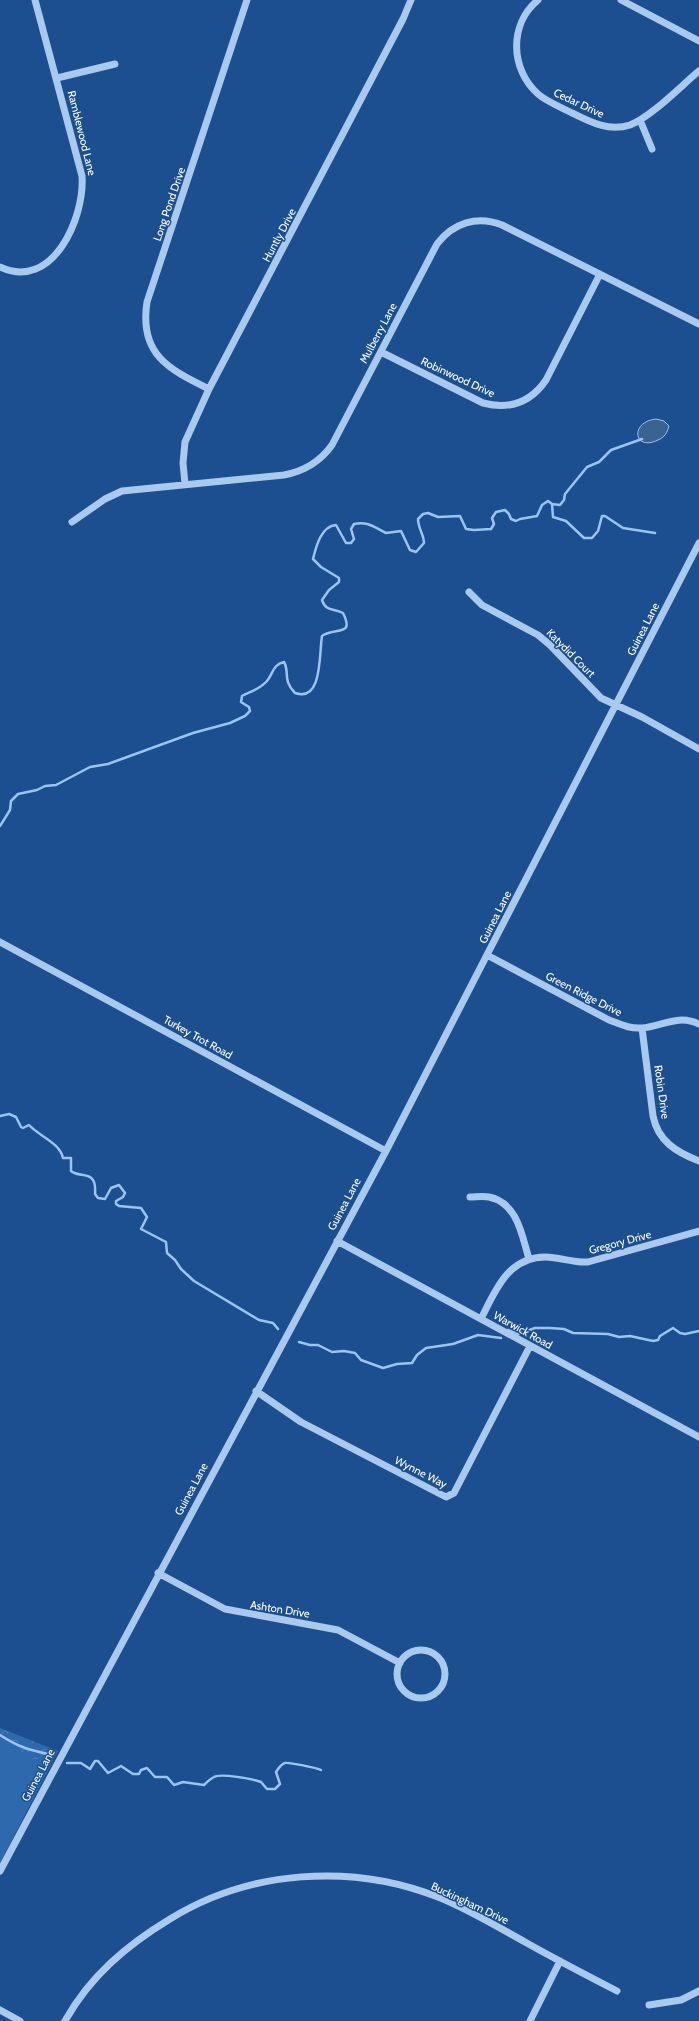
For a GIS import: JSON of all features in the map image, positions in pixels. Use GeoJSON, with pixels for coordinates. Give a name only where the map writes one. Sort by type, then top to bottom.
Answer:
{"type":"FeatureCollection","features":[{"type":"Feature","properties":{"kind":"street","name":"Ramblewood Lane"},"geometry":{"type":"LineString","coordinates":[[0,267],[13,270],[24,270],[45,264],[54,257],[67,240],[82,198],[82,176],[35,0]]}},
{"type":"Feature","properties":{"kind":"street","name":"Long Pond Drive"},"geometry":{"type":"LineString","coordinates":[[209,388],[174,371],[162,361],[155,353],[148,337],[145,315],[147,302],[247,0]]}},
{"type":"Feature","properties":{"kind":"street","name":"Huntly Drive"},"geometry":{"type":"LineString","coordinates":[[185,484],[182,463],[185,442],[209,388],[400,26],[410,0]]}},
{"type":"Feature","properties":{"kind":"street","name":"Cedar Drive"},"geometry":{"type":"LineString","coordinates":[[538,0],[527,12],[521,24],[517,41],[517,58],[521,70],[529,85],[544,99],[600,126],[619,127],[640,120],[699,71]]}},
{"type":"Feature","properties":{"kind":"street"},"geometry":{"type":"LineString","coordinates":[[625,1],[699,41]]}},
{"type":"Feature","properties":{"kind":"street"},"geometry":{"type":"LineString","coordinates":[[57,78],[115,64]]}},
{"type":"Feature","properties":{"kind":"street"},"geometry":{"type":"LineString","coordinates":[[640,120],[652,149]]}},
{"type":"Feature","properties":{"kind":"street","name":"Mulberry Lane"},"geometry":{"type":"LineString","coordinates":[[72,522],[105,499],[122,491],[284,475],[306,469],[317,462],[332,445],[437,244],[443,236],[458,225],[479,220],[497,223],[699,324]]}},
{"type":"Feature","properties":{"kind":"street","name":"Robinwood Drive"},"geometry":{"type":"LineString","coordinates":[[381,352],[483,403],[500,406],[521,402],[536,393],[546,380],[600,274]]}},
{"type":"Feature","properties":{"kind":"street","name":"Guinea Lane"},"geometry":{"type":"LineString","coordinates":[[0,1871],[158,1573],[386,1151],[699,543]]}},
{"type":"Feature","properties":{"kind":"street","name":"Katydid Court"},"geometry":{"type":"LineString","coordinates":[[469,592],[482,605],[538,635],[550,645],[601,698],[699,749]]}},
{"type":"Feature","properties":{"kind":"street","name":"Turkey Trot Road"},"geometry":{"type":"LineString","coordinates":[[0,942],[386,1151]]}},
{"type":"Feature","properties":{"kind":"street","name":"Green Ridge Drive"},"geometry":{"type":"LineString","coordinates":[[487,956],[625,1027],[642,1028],[675,1020],[686,1020],[699,1024]]}},
{"type":"Feature","properties":{"kind":"street","name":"Robin Drive"},"geometry":{"type":"LineString","coordinates":[[642,1028],[653,1116],[656,1128],[662,1138],[674,1150],[699,1161]]}},
{"type":"Feature","properties":{"kind":"street"},"geometry":{"type":"LineString","coordinates":[[470,1197],[489,1197],[502,1202],[508,1207],[519,1225],[529,1259]]}},
{"type":"Feature","properties":{"kind":"street","name":"Gregory Drive"},"geometry":{"type":"LineString","coordinates":[[480,1319],[503,1277],[510,1270],[529,1259],[545,1257],[570,1262],[588,1262],[699,1231]]}},
{"type":"Feature","properties":{"kind":"street","name":"Warwick Road"},"geometry":{"type":"LineString","coordinates":[[337,1241],[699,1437]]}},
{"type":"Feature","properties":{"kind":"street","name":"Wynne Way"},"geometry":{"type":"LineString","coordinates":[[256,1391],[301,1422],[446,1497],[454,1492],[530,1346]]}},
{"type":"Feature","properties":{"kind":"street","name":"Ashton Drive"},"geometry":{"type":"LineString","coordinates":[[158,1573],[225,1610],[338,1630],[400,1663]]}},
{"type":"Feature","properties":{"kind":"street"},"geometry":{"type":"LineString","coordinates":[[417,1650],[425,1650],[434,1654],[440,1659],[445,1672],[442,1686],[429,1696],[417,1698],[410,1695],[402,1688],[398,1680],[400,1663],[410,1653],[417,1650]]}},
{"type":"Feature","properties":{"kind":"street","name":"Buckingham Drive"},"geometry":{"type":"LineString","coordinates":[[65,2021],[78,1999],[98,1975],[120,1953],[143,1936],[185,1910],[218,1894],[277,1880],[342,1876],[373,1880],[414,1890],[451,1903],[617,1991]]}},
{"type":"Feature","properties":{"kind":"street"},"geometry":{"type":"LineString","coordinates":[[530,2021],[560,1961]]}},
{"type":"Feature","properties":{"kind":"street"},"geometry":{"type":"LineString","coordinates":[[649,2005],[681,2000],[699,1991]]}},
{"type":"Feature","properties":{"kind":"street"},"geometry":{"type":"LineString","coordinates":[[0,2010],[20,2021]]}},
{"type":"Feature","properties":{"kind":"green space"},"geometry":{"type":"Polygon","coordinates":[[[0,1728],[58,1751],[0,1863],[0,1728]]]}},
{"type":"Feature","properties":{"kind":"green space"},"geometry":{"type":"Polygon","coordinates":[[[0,1728],[47,1747],[44,1756],[38,1759],[27,1758],[16,1754],[0,1744],[0,1728]]]}},
{"type":"Feature","properties":{"kind":"shaded area"},"geometry":{"type":"Polygon","coordinates":[[[656,419],[664,421],[669,426],[666,433],[658,440],[650,443],[644,442],[638,435],[638,430],[647,421],[656,419]]]}},
{"type":"Feature","properties":{"kind":"waterway"},"geometry":{"type":"LineString","coordinates":[[552,504],[560,505],[564,500],[565,494],[587,467],[599,462],[611,450],[642,439]]}},
{"type":"Feature","properties":{"kind":"waterway"},"geometry":{"type":"LineString","coordinates":[[0,826],[10,810],[11,801],[18,794],[37,790],[45,786],[56,785],[90,767],[108,764],[193,733],[230,723],[245,716],[250,711],[249,707],[241,702],[242,696],[262,686],[269,678],[275,667],[280,663],[284,662],[286,666],[287,680],[295,693],[304,694],[311,691],[318,674],[322,636],[327,633],[342,630],[347,625],[343,613],[328,608],[322,600],[329,590],[339,582],[339,578],[321,567],[313,559],[320,538],[326,529],[331,526],[336,525],[346,543],[351,543],[354,539],[351,529],[354,524],[368,524],[386,533],[401,531],[410,550],[416,552],[424,543],[418,519],[423,514],[428,513],[438,517],[460,516],[466,529],[491,529],[494,524],[492,518],[496,512],[505,510],[511,519],[516,521],[537,516],[542,505],[548,501],[552,504],[553,517],[566,521],[584,538],[592,538],[598,531],[602,516],[605,516],[623,528],[655,533]]}},
{"type":"Feature","properties":{"kind":"waterway"},"geometry":{"type":"LineString","coordinates":[[0,1116],[9,1114],[16,1117],[21,1127],[23,1128],[29,1125],[54,1144],[58,1148],[63,1158],[71,1158],[71,1171],[91,1177],[95,1186],[95,1194],[98,1198],[105,1199],[111,1188],[119,1185],[125,1193],[123,1197],[116,1201],[116,1204],[119,1206],[141,1208],[147,1217],[141,1229],[166,1242],[167,1253],[194,1281],[259,1320],[273,1323],[278,1329]]}},
{"type":"Feature","properties":{"kind":"waterway"},"geometry":{"type":"LineString","coordinates":[[508,1330],[519,1334],[535,1328],[564,1329],[573,1333],[608,1334],[619,1337],[630,1336],[653,1341],[658,1340],[660,1336],[673,1328],[680,1333],[685,1334],[699,1331]]}},
{"type":"Feature","properties":{"kind":"waterway"},"geometry":{"type":"LineString","coordinates":[[299,1342],[310,1345],[318,1345],[332,1352],[344,1351],[355,1353],[361,1360],[383,1368],[397,1364],[412,1363],[417,1355],[426,1348],[453,1344],[478,1335],[501,1338]]}},
{"type":"Feature","properties":{"kind":"waterway"},"geometry":{"type":"LineString","coordinates":[[0,1735],[25,1748],[52,1755]]}},
{"type":"Feature","properties":{"kind":"waterway"},"geometry":{"type":"LineString","coordinates":[[67,1763],[81,1763],[90,1769],[95,1761],[98,1761],[108,1773],[121,1766],[133,1774],[139,1774],[141,1770],[147,1768],[155,1777],[167,1777],[174,1785],[183,1782],[204,1785],[214,1777],[218,1776],[237,1777],[261,1782],[267,1789],[275,1789],[280,1784],[276,1772],[281,1765],[285,1763],[303,1765],[321,1770]]}}]}
